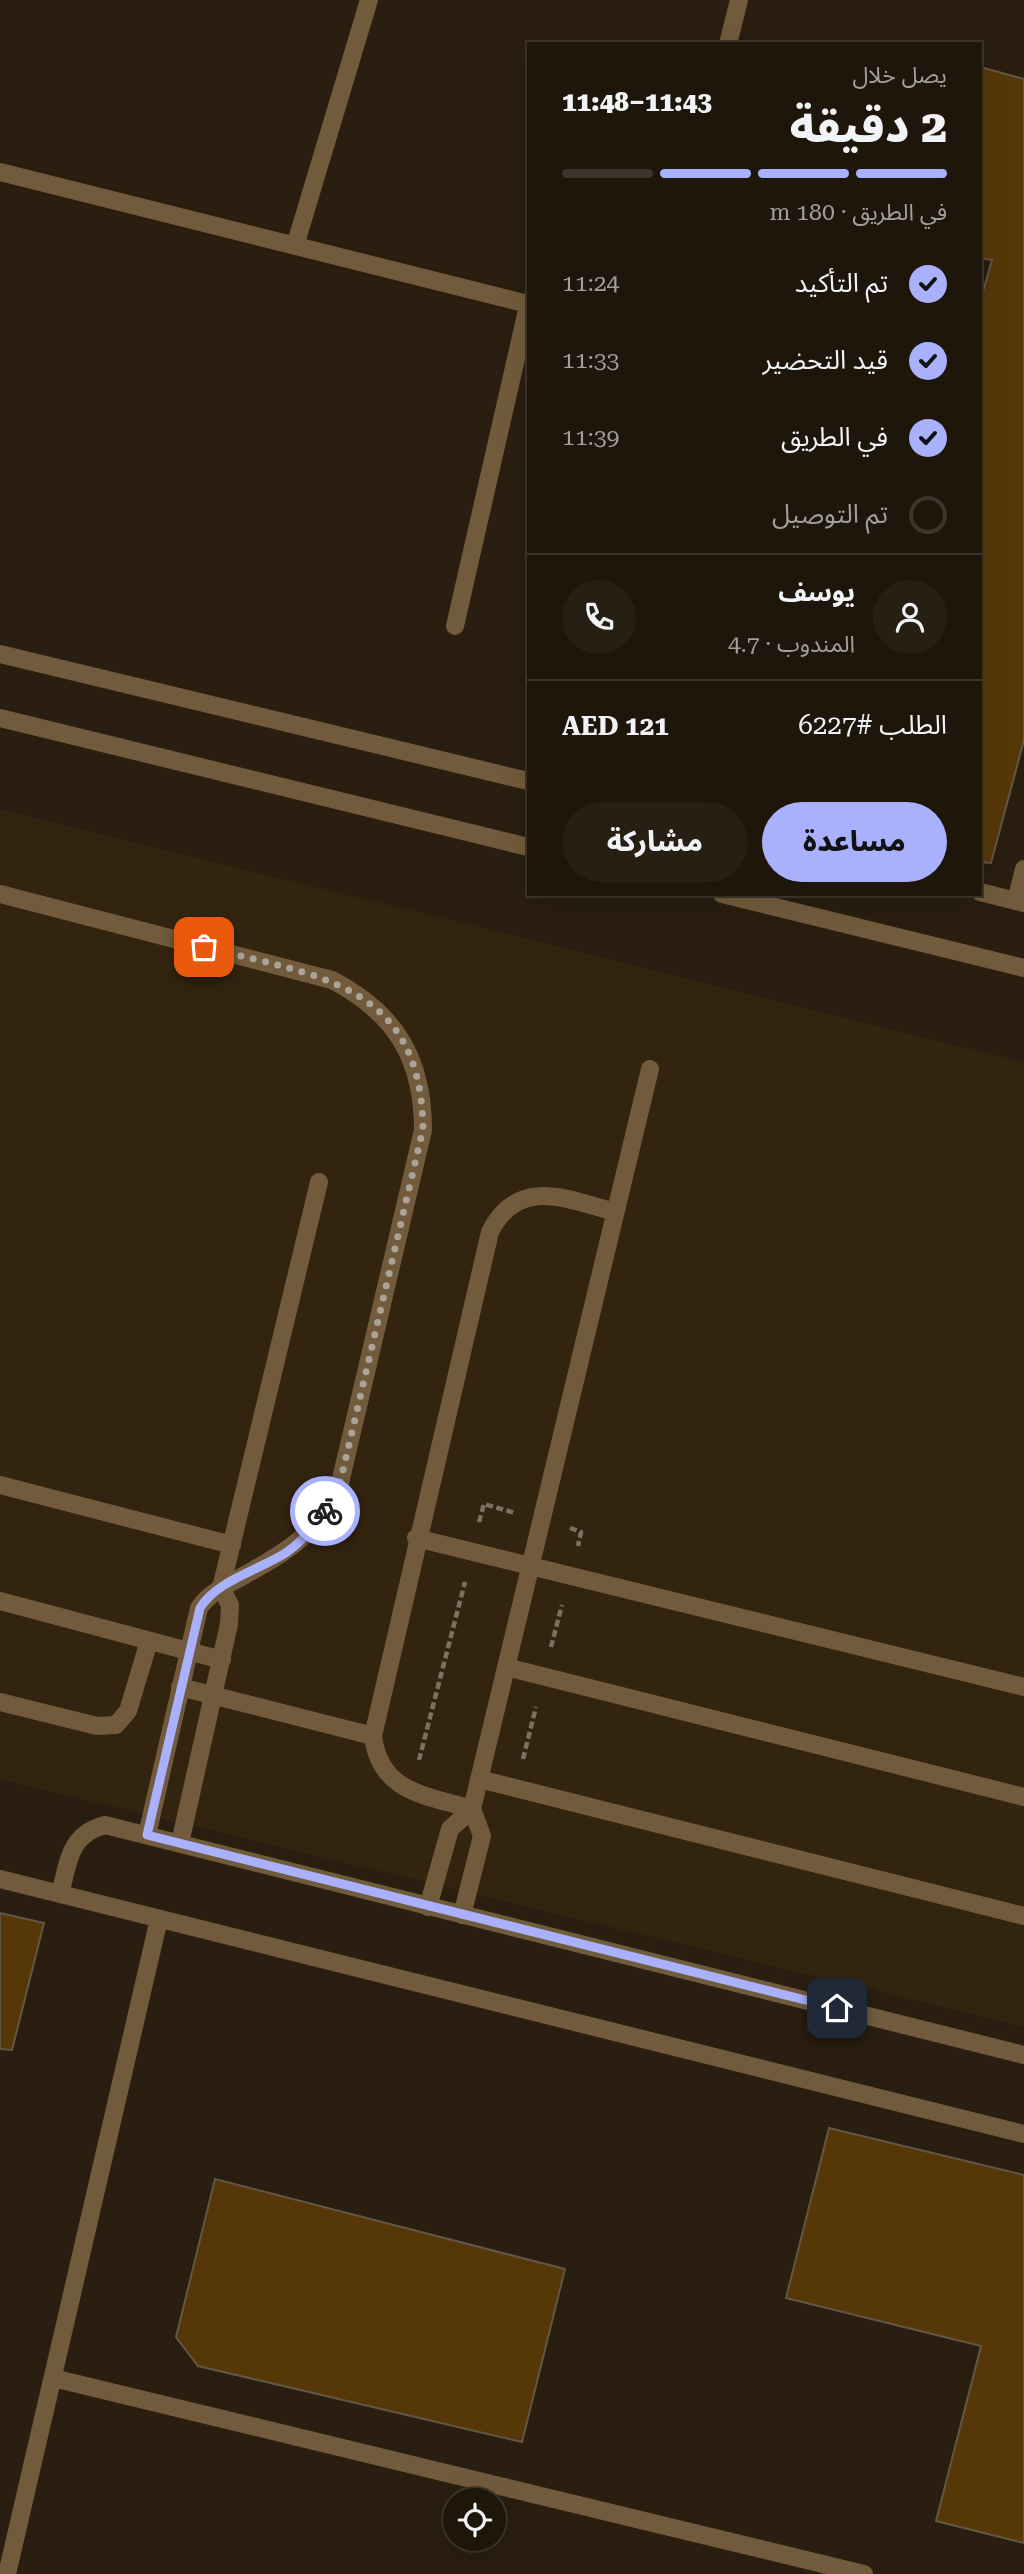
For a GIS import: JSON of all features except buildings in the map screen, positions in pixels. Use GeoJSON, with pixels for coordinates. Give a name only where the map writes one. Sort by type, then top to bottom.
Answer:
{"type":"FeatureCollection","features":[{"type":"Feature","properties":{"kind":"street"},"geometry":{"type":"LineString","coordinates":[[295,246],[369,0]]}},
{"type":"Feature","properties":{"kind":"street"},"geometry":{"type":"LineString","coordinates":[[728,42],[739,0]]}},
{"type":"Feature","properties":{"kind":"street"},"geometry":{"type":"LineString","coordinates":[[0,172],[527,305]]}},
{"type":"Feature","properties":{"kind":"street"},"geometry":{"type":"LineString","coordinates":[[455,626],[527,309]]}},
{"type":"Feature","properties":{"kind":"street"},"geometry":{"type":"LineString","coordinates":[[0,654],[527,781]]}},
{"type":"Feature","properties":{"kind":"street"},"geometry":{"type":"LineString","coordinates":[[0,718],[527,847]]}},
{"type":"Feature","properties":{"kind":"street"},"geometry":{"type":"LineString","coordinates":[[982,892],[1020,902],[1024,869]]}},
{"type":"Feature","properties":{"kind":"street"},"geometry":{"type":"LineString","coordinates":[[0,894],[332,980],[358,993],[380,1012],[398,1034],[418,1080],[423,1129],[340,1483],[331,1503],[305,1537],[288,1551],[221,1588],[205,1600],[200,1608],[147,1835]]}},
{"type":"Feature","properties":{"kind":"street"},"geometry":{"type":"LineString","coordinates":[[730,896],[1024,968]]}},
{"type":"Feature","properties":{"kind":"street"},"geometry":{"type":"LineString","coordinates":[[462,1915],[481,1836],[472,1809],[650,1069]]}},
{"type":"Feature","properties":{"kind":"street"},"geometry":{"type":"LineString","coordinates":[[180,1843],[230,1615],[226,1596],[221,1588],[319,1182]]}},
{"type":"Feature","properties":{"kind":"street"},"geometry":{"type":"LineString","coordinates":[[472,1809],[398,1785],[380,1763],[373,1736],[416,1538],[489,1232],[496,1219],[520,1199],[536,1196],[551,1195],[615,1212]]}},
{"type":"Feature","properties":{"kind":"street"},"geometry":{"type":"LineString","coordinates":[[0,1485],[232,1545]]}},
{"type":"Feature","properties":{"kind":"street"},"geometry":{"type":"LineString","coordinates":[[416,1538],[1024,1686]]}},
{"type":"Feature","properties":{"kind":"street"},"geometry":{"type":"LineString","coordinates":[[0,1601],[222,1660]]}},
{"type":"Feature","properties":{"kind":"street"},"geometry":{"type":"LineString","coordinates":[[0,1702],[97,1727],[116,1725],[128,1711],[149,1640]]}},
{"type":"Feature","properties":{"kind":"street"},"geometry":{"type":"LineString","coordinates":[[506,1667],[1024,1797]]}},
{"type":"Feature","properties":{"kind":"street"},"geometry":{"type":"LineString","coordinates":[[180,1687],[373,1736]]}},
{"type":"Feature","properties":{"kind":"street"},"geometry":{"type":"LineString","coordinates":[[479,1779],[1024,1916]]}},
{"type":"Feature","properties":{"kind":"street"},"geometry":{"type":"LineString","coordinates":[[428,1907],[450,1829],[472,1809]]}},
{"type":"Feature","properties":{"kind":"street"},"geometry":{"type":"LineString","coordinates":[[60,1894],[72,1851],[79,1838],[90,1829],[105,1825],[1024,2055]]}},
{"type":"Feature","properties":{"kind":"street"},"geometry":{"type":"LineString","coordinates":[[0,1879],[1024,2134]]}},
{"type":"Feature","properties":{"kind":"street"},"geometry":{"type":"LineString","coordinates":[[7,2574],[9,2526],[52,2378],[159,1919]]}},
{"type":"Feature","properties":{"kind":"street"},"geometry":{"type":"LineString","coordinates":[[52,2378],[864,2574]]}},
{"type":"Feature","properties":{"kind":"shaded area"},"geometry":{"type":"Polygon","coordinates":[[[0,809],[1024,1062],[1024,2027],[0,1779],[0,809]]]}},
{"type":"Feature","properties":{"kind":"way so far"},"geometry":{"type":"LineString","coordinates":[[204,947],[332,980],[358,993],[380,1012],[398,1034],[410,1056],[418,1080],[423,1104],[423,1129],[340,1483],[325,1511]]}},
{"type":"Feature","properties":{"kind":"route"},"geometry":{"type":"LineString","coordinates":[[325,1511],[305,1537],[288,1551],[212,1593],[200,1608],[147,1835],[837,2008]]}}]}
